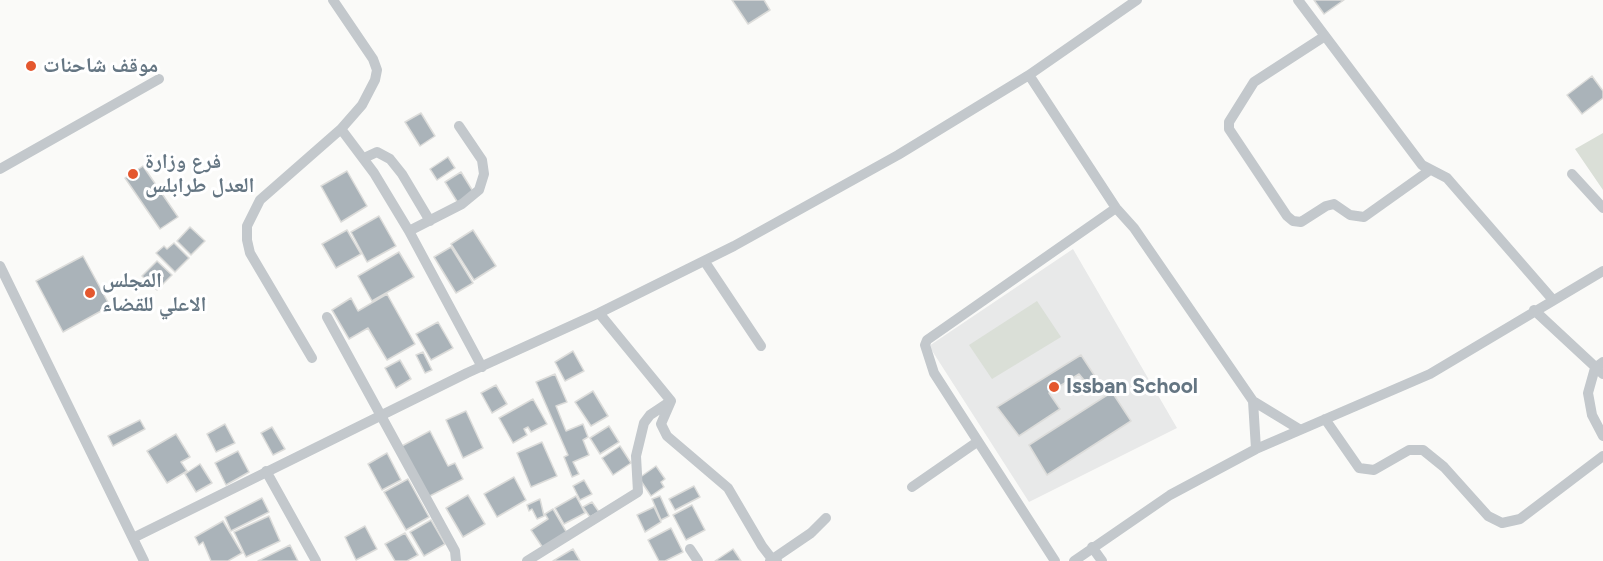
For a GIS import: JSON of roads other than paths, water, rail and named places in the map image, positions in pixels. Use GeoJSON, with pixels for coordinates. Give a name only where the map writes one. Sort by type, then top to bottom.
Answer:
{"type":"FeatureCollection","features":[{"type":"Feature","properties":{"kind":"street"},"geometry":{"type":"LineString","coordinates":[[312,358],[250,253],[247,226],[252,212],[270,190],[341,129],[370,92],[377,70],[373,59],[333,0]]}},
{"type":"Feature","properties":{"kind":"street"},"geometry":{"type":"LineString","coordinates":[[133,538],[266,471],[705,262],[898,155],[1029,75],[1137,0]]}},
{"type":"Feature","properties":{"kind":"street"},"geometry":{"type":"LineString","coordinates":[[1298,0],[1419,162],[1430,171],[1447,178],[1553,300]]}},
{"type":"Feature","properties":{"kind":"street"},"geometry":{"type":"LineString","coordinates":[[1324,36],[1254,82],[1229,122],[1229,129],[1287,216],[1293,221],[1301,222],[1326,206],[1334,204],[1350,215],[1364,217],[1430,171]]}},
{"type":"Feature","properties":{"kind":"street"},"geometry":{"type":"LineString","coordinates":[[1029,75],[1116,208],[1134,228],[1253,401],[1299,429]]}},
{"type":"Feature","properties":{"kind":"street"},"geometry":{"type":"LineString","coordinates":[[0,169],[159,79]]}},
{"type":"Feature","properties":{"kind":"street"},"geometry":{"type":"LineString","coordinates":[[409,231],[430,221],[478,190],[484,174],[482,160],[459,126]]}},
{"type":"Feature","properties":{"kind":"street"},"geometry":{"type":"LineString","coordinates":[[341,129],[364,158],[409,231],[482,367]]}},
{"type":"Feature","properties":{"kind":"street"},"geometry":{"type":"LineString","coordinates":[[364,158],[377,152],[390,159],[402,174],[430,221]]}},
{"type":"Feature","properties":{"kind":"street"},"geometry":{"type":"LineString","coordinates":[[1572,174],[1603,208]]}},
{"type":"Feature","properties":{"kind":"street"},"geometry":{"type":"LineString","coordinates":[[1055,561],[934,374],[925,349],[927,340],[1116,208]]}},
{"type":"Feature","properties":{"kind":"street"},"geometry":{"type":"LineString","coordinates":[[705,262],[761,346]]}},
{"type":"Feature","properties":{"kind":"street"},"geometry":{"type":"LineString","coordinates":[[0,266],[144,561]]}},
{"type":"Feature","properties":{"kind":"street"},"geometry":{"type":"LineString","coordinates":[[1074,561],[1170,495],[1256,449],[1430,374],[1603,271]]}},
{"type":"Feature","properties":{"kind":"street"},"geometry":{"type":"LineString","coordinates":[[1534,310],[1600,368],[1589,386],[1589,400],[1603,436]]}},
{"type":"Feature","properties":{"kind":"street"},"geometry":{"type":"LineString","coordinates":[[599,314],[671,401]]}},
{"type":"Feature","properties":{"kind":"street"},"geometry":{"type":"LineString","coordinates":[[327,317],[455,551],[456,561]]}},
{"type":"Feature","properties":{"kind":"street"},"geometry":{"type":"LineString","coordinates":[[671,401],[661,424],[667,436],[728,488],[762,546],[773,560],[811,533],[826,518]]}},
{"type":"Feature","properties":{"kind":"street"},"geometry":{"type":"LineString","coordinates":[[528,561],[638,492],[636,456],[644,423],[650,415],[671,401]]}},
{"type":"Feature","properties":{"kind":"street"},"geometry":{"type":"LineString","coordinates":[[1253,401],[1256,449]]}},
{"type":"Feature","properties":{"kind":"street"},"geometry":{"type":"LineString","coordinates":[[1325,419],[1359,468],[1374,470],[1409,450],[1423,450],[1444,466],[1488,516],[1502,523],[1521,519],[1603,456]]}},
{"type":"Feature","properties":{"kind":"street"},"geometry":{"type":"LineString","coordinates":[[912,487],[977,442]]}},
{"type":"Feature","properties":{"kind":"street"},"geometry":{"type":"LineString","coordinates":[[266,471],[316,561]]}},
{"type":"Feature","properties":{"kind":"street"},"geometry":{"type":"LineString","coordinates":[[1092,548],[1102,561]]}},
{"type":"Feature","properties":{"kind":"street"},"geometry":{"type":"LineString","coordinates":[[690,549],[698,561]]}},
{"type":"Feature","properties":{"kind":"place","name":"موقف شاحنات"},"geometry":{"type":"Point","coordinates":[31,66]}},
{"type":"Feature","properties":{"kind":"place","name":"فرع وزارة العدل طرابلس"},"geometry":{"type":"Point","coordinates":[133,174]}},
{"type":"Feature","properties":{"kind":"place","name":"المجلس الاعلي للقضاء"},"geometry":{"type":"Point","coordinates":[90,293]}},
{"type":"Feature","properties":{"kind":"place","name":"Issban School"},"geometry":{"type":"Point","coordinates":[1054,387]}}]}
